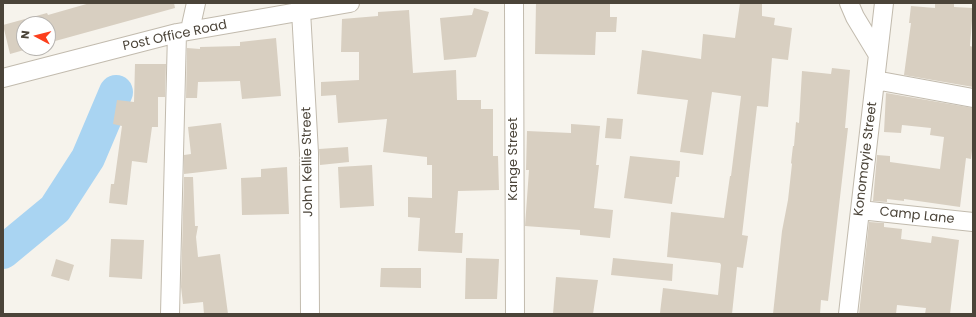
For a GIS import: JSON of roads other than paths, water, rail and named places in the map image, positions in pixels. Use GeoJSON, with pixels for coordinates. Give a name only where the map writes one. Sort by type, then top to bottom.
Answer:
{"type":"FeatureCollection","features":[{"type":"Feature","properties":{"kind":"street"},"geometry":{"type":"LineString","coordinates":[[170,314],[183,32],[196,3]]}},
{"type":"Feature","properties":{"kind":"street","name":"Post Office Road"},"geometry":{"type":"LineString","coordinates":[[3,78],[183,32],[350,3]]}},
{"type":"Feature","properties":{"kind":"street","name":"Kange Street"},"geometry":{"type":"LineString","coordinates":[[514,3],[515,314]]}},
{"type":"Feature","properties":{"kind":"street"},"geometry":{"type":"LineString","coordinates":[[849,3],[855,18],[878,55]]}},
{"type":"Feature","properties":{"kind":"street","name":"Konomayie Street"},"geometry":{"type":"LineString","coordinates":[[848,314],[884,3]]}},
{"type":"Feature","properties":{"kind":"street","name":"John Kellie Street"},"geometry":{"type":"LineString","coordinates":[[301,11],[309,152],[310,314]]}},
{"type":"Feature","properties":{"kind":"street"},"geometry":{"type":"LineString","coordinates":[[875,80],[973,98]]}},
{"type":"Feature","properties":{"kind":"street","name":"Camp Lane"},"geometry":{"type":"LineString","coordinates":[[860,210],[973,222]]}},
{"type":"Feature","properties":{"kind":"waterway"},"geometry":{"type":"LineString","coordinates":[[3,252],[55,209],[88,158],[116,92]]}}]}
